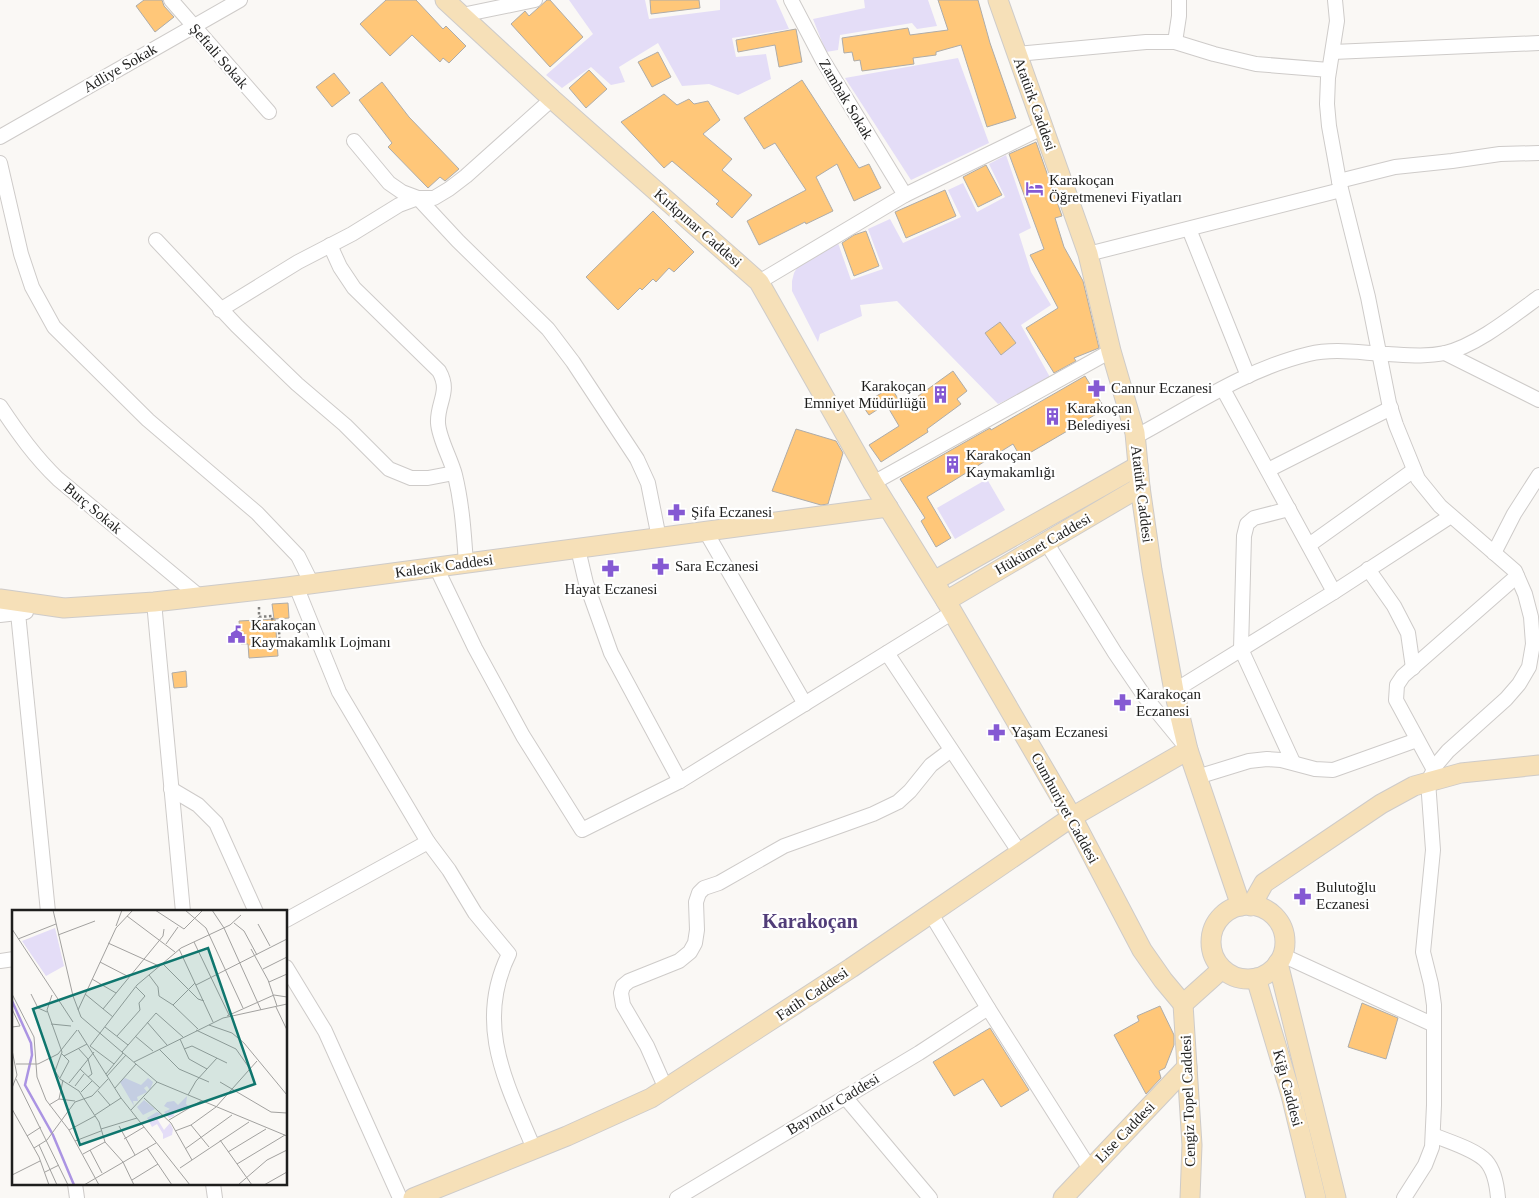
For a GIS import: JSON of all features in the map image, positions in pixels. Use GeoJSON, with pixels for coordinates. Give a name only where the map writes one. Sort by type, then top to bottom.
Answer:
{"type":"FeatureCollection","features":[{"type":"Feature","properties":{"kind":"street","name":"Şeftali Sokak"},"geometry":{"type":"LineString","coordinates":[[171,0],[269,112]]}},
{"type":"Feature","properties":{"kind":"street","name":"Adliye Sokak"},"geometry":{"type":"LineString","coordinates":[[0,137],[240,0]]}},
{"type":"Feature","properties":{"kind":"street","name":"Kırkpınar Caddesi"},"geometry":{"type":"LineString","coordinates":[[445,0],[552,99],[759,282],[888,507]]}},
{"type":"Feature","properties":{"kind":"street"},"geometry":{"type":"LineString","coordinates":[[462,16],[535,0]]}},
{"type":"Feature","properties":{"kind":"street","name":"Zambak Sokak"},"geometry":{"type":"LineString","coordinates":[[791,0],[822,60],[905,195]]}},
{"type":"Feature","properties":{"kind":"street","name":"Atatürk Caddesi"},"geometry":{"type":"LineString","coordinates":[[998,0],[1088,254],[1111,351],[1135,437],[1152,570],[1174,690],[1188,750],[1246,906]]}},
{"type":"Feature","properties":{"kind":"street"},"geometry":{"type":"LineString","coordinates":[[1175,42],[1179,16],[1179,0]]}},
{"type":"Feature","properties":{"kind":"street"},"geometry":{"type":"LineString","coordinates":[[1335,0],[1337,21],[1329,70],[1328,119],[1340,185],[1368,297],[1396,425],[1418,479],[1440,506],[1515,571],[1525,594],[1531,617],[1533,644],[1529,667],[1520,684],[1506,699],[1459,740],[1437,764],[1431,776]]}},
{"type":"Feature","properties":{"kind":"street"},"geometry":{"type":"LineString","coordinates":[[1017,54],[1146,42],[1175,42],[1256,64],[1329,70]]}},
{"type":"Feature","properties":{"kind":"street"},"geometry":{"type":"LineString","coordinates":[[1333,52],[1539,42]]}},
{"type":"Feature","properties":{"kind":"street"},"geometry":{"type":"LineString","coordinates":[[220,310],[298,262],[399,205],[418,198],[434,198],[449,189],[552,99]]}},
{"type":"Feature","properties":{"kind":"street"},"geometry":{"type":"LineString","coordinates":[[759,282],[905,195],[1044,128]]}},
{"type":"Feature","properties":{"kind":"street"},"geometry":{"type":"LineString","coordinates":[[354,141],[389,183],[402,192],[418,198],[458,241],[548,329],[573,362],[637,459],[648,483],[659,538]]}},
{"type":"Feature","properties":{"kind":"street"},"geometry":{"type":"LineString","coordinates":[[1088,254],[1188,228],[1340,185],[1396,167],[1500,154],[1539,153]]}},
{"type":"Feature","properties":{"kind":"street"},"geometry":{"type":"LineString","coordinates":[[0,162],[20,254],[32,287],[54,327],[148,420],[257,513],[298,556],[304,585],[340,692],[428,842],[449,870],[475,913],[509,954],[500,972],[494,998],[495,1039],[504,1074],[534,1149]]}},
{"type":"Feature","properties":{"kind":"street"},"geometry":{"type":"LineString","coordinates":[[1188,228],[1248,376]]}},
{"type":"Feature","properties":{"kind":"street"},"geometry":{"type":"LineString","coordinates":[[156,240],[220,310],[297,384],[345,425],[389,469],[411,478],[428,478],[454,473]]}},
{"type":"Feature","properties":{"kind":"street"},"geometry":{"type":"LineString","coordinates":[[330,245],[340,267],[354,288],[439,371],[444,380],[438,425],[454,473],[462,511],[466,564]]}},
{"type":"Feature","properties":{"kind":"street"},"geometry":{"type":"LineString","coordinates":[[1135,437],[1248,376],[1272,366],[1310,354],[1338,351],[1422,355],[1446,353],[1487,333],[1539,298]]}},
{"type":"Feature","properties":{"kind":"street"},"geometry":{"type":"LineString","coordinates":[[873,483],[1111,351]]}},
{"type":"Feature","properties":{"kind":"street"},"geometry":{"type":"LineString","coordinates":[[1446,353],[1539,400]]}},
{"type":"Feature","properties":{"kind":"street"},"geometry":{"type":"LineString","coordinates":[[1223,389],[1334,592]]}},
{"type":"Feature","properties":{"kind":"street","name":"Burç Sokak"},"geometry":{"type":"LineString","coordinates":[[0,406],[25,444],[41,463],[200,597]]}},
{"type":"Feature","properties":{"kind":"street"},"geometry":{"type":"LineString","coordinates":[[1268,470],[1391,408]]}},
{"type":"Feature","properties":{"kind":"street"},"geometry":{"type":"LineString","coordinates":[[934,581],[1138,466]]}},
{"type":"Feature","properties":{"kind":"street"},"geometry":{"type":"LineString","coordinates":[[1308,545],[1414,470]]}},
{"type":"Feature","properties":{"kind":"street"},"geometry":{"type":"LineString","coordinates":[[1494,553],[1514,514],[1539,475]]}},
{"type":"Feature","properties":{"kind":"street","name":"Hükümet Caddesi"},"geometry":{"type":"LineString","coordinates":[[949,606],[1046,542],[1140,487]]}},
{"type":"Feature","properties":{"kind":"street","name":"Kalecik Caddesi"},"geometry":{"type":"LineString","coordinates":[[0,599],[64,608],[154,602],[436,568],[888,507]]}},
{"type":"Feature","properties":{"kind":"street","name":"Cumhuriyet Caddesi"},"geometry":{"type":"LineString","coordinates":[[888,507],[949,606],[1072,817],[1142,950],[1183,1004]]}},
{"type":"Feature","properties":{"kind":"street"},"geometry":{"type":"LineString","coordinates":[[1289,509],[1254,518],[1247,524],[1244,536],[1241,649],[1293,762]]}},
{"type":"Feature","properties":{"kind":"street"},"geometry":{"type":"LineString","coordinates":[[1174,690],[1334,592],[1451,516]]}},
{"type":"Feature","properties":{"kind":"street"},"geometry":{"type":"LineString","coordinates":[[706,532],[805,704]]}},
{"type":"Feature","properties":{"kind":"street"},"geometry":{"type":"LineString","coordinates":[[1046,542],[1115,653],[1145,697],[1188,750]]}},
{"type":"Feature","properties":{"kind":"street"},"geometry":{"type":"LineString","coordinates":[[578,549],[586,583],[611,653],[680,781]]}},
{"type":"Feature","properties":{"kind":"street"},"geometry":{"type":"LineString","coordinates":[[436,568],[475,648],[523,736],[582,830],[680,781],[886,653],[949,606]]}},
{"type":"Feature","properties":{"kind":"street"},"geometry":{"type":"LineString","coordinates":[[1368,569],[1394,606],[1408,633],[1413,668]]}},
{"type":"Feature","properties":{"kind":"street"},"geometry":{"type":"LineString","coordinates":[[1404,1198],[1425,1165],[1432,1147],[1434,1005],[1423,952],[1425,916],[1431,882],[1433,850],[1431,776],[1417,740],[1395,695],[1399,680],[1517,576]]}},
{"type":"Feature","properties":{"kind":"street"},"geometry":{"type":"LineString","coordinates":[[154,602],[183,910]]}},
{"type":"Feature","properties":{"kind":"street"},"geometry":{"type":"LineString","coordinates":[[0,615],[64,608]]}},
{"type":"Feature","properties":{"kind":"street"},"geometry":{"type":"LineString","coordinates":[[18,613],[48,910]]}},
{"type":"Feature","properties":{"kind":"street"},"geometry":{"type":"LineString","coordinates":[[886,653],[1020,853]]}},
{"type":"Feature","properties":{"kind":"street"},"geometry":{"type":"LineString","coordinates":[[1197,776],[1249,761],[1281,760],[1315,770],[1333,770],[1417,740]]}},
{"type":"Feature","properties":{"kind":"street"},"geometry":{"type":"LineString","coordinates":[[666,1089],[647,1046],[623,1005],[621,993],[629,981],[679,961],[690,952],[695,943],[697,930],[696,902],[699,893],[704,888],[727,879],[784,846],[873,814],[898,802],[910,791],[931,765],[951,750]]}},
{"type":"Feature","properties":{"kind":"street","name":"Fatih Caddesi"},"geometry":{"type":"LineString","coordinates":[[425,1196],[651,1098],[931,914],[1072,817],[1188,750]]}},
{"type":"Feature","properties":{"kind":"street"},"geometry":{"type":"LineString","coordinates":[[1246,906],[1264,884],[1381,804],[1431,776],[1539,765]]}},
{"type":"Feature","properties":{"kind":"street"},"geometry":{"type":"LineString","coordinates":[[171,789],[198,805],[216,823],[255,910]]}},
{"type":"Feature","properties":{"kind":"street"},"geometry":{"type":"LineString","coordinates":[[288,919],[428,842]]}},
{"type":"Feature","properties":{"kind":"street"},"geometry":{"type":"LineString","coordinates":[[1280,959],[1272,970],[1256,978],[1238,978],[1230,975],[1222,969],[1212,952],[1212,932],[1216,923],[1231,909],[1246,906],[1261,908],[1277,920],[1284,937],[1280,959],[1305,1075],[1336,1198]]}},
{"type":"Feature","properties":{"kind":"street"},"geometry":{"type":"LineString","coordinates":[[931,914],[1090,1169]]}},
{"type":"Feature","properties":{"kind":"street"},"geometry":{"type":"LineString","coordinates":[[1280,959],[1434,1025]]}},
{"type":"Feature","properties":{"kind":"street"},"geometry":{"type":"LineString","coordinates":[[1183,1004],[1222,969]]}},
{"type":"Feature","properties":{"kind":"street"},"geometry":{"type":"LineString","coordinates":[[288,970],[324,1031],[400,1198]]}},
{"type":"Feature","properties":{"kind":"street","name":"Kiğı Caddesi"},"geometry":{"type":"LineString","coordinates":[[1256,978],[1291,1095],[1316,1198]]}},
{"type":"Feature","properties":{"kind":"street","name":"Cengiz Topel Caddesi"},"geometry":{"type":"LineString","coordinates":[[1183,1004],[1192,1145],[1190,1198]]}},
{"type":"Feature","properties":{"kind":"street","name":"Bayındır Caddesi"},"geometry":{"type":"LineString","coordinates":[[677,1198],[700,1193],[845,1097],[919,1053],[988,1008]]}},
{"type":"Feature","properties":{"kind":"street","name":"Lise Caddesi"},"geometry":{"type":"LineString","coordinates":[[1063,1198],[1187,1067]]}},
{"type":"Feature","properties":{"kind":"street"},"geometry":{"type":"LineString","coordinates":[[845,1097],[930,1198]]}},
{"type":"Feature","properties":{"kind":"street"},"geometry":{"type":"LineString","coordinates":[[1432,1135],[1473,1152],[1486,1161],[1497,1185],[1498,1198]]}},
{"type":"Feature","properties":{"kind":"path"},"geometry":{"type":"LineString","coordinates":[[259,617],[272,616],[273,630],[279,630],[280,649]]}},
{"type":"Feature","properties":{"kind":"shaded area"},"geometry":{"type":"Polygon","coordinates":[[[569,0],[645,0],[649,19],[720,10],[720,0],[776,0],[789,29],[732,38],[736,57],[766,54],[771,79],[738,95],[709,84],[682,86],[658,43],[619,67],[625,82],[611,85],[591,67],[562,88],[546,75],[593,34],[569,0]]]}},
{"type":"Feature","properties":{"kind":"shaded area"},"geometry":{"type":"Polygon","coordinates":[[[864,0],[928,0],[937,26],[917,29],[912,23],[840,35],[838,50],[826,52],[813,19],[865,8],[864,0]]]}},
{"type":"Feature","properties":{"kind":"shaded area"},"geometry":{"type":"Polygon","coordinates":[[[958,58],[989,143],[911,180],[845,78],[958,58]]]}},
{"type":"Feature","properties":{"kind":"shaded area"},"geometry":{"type":"Polygon","coordinates":[[[1006,155],[1031,228],[1019,234],[1031,272],[1051,305],[1021,325],[1051,379],[998,404],[897,301],[860,305],[862,316],[820,334],[818,342],[792,291],[792,281],[798,266],[838,243],[851,280],[883,269],[868,229],[890,219],[903,243],[961,217],[948,190],[963,183],[977,212],[1005,197],[989,164],[1006,155]]]}},
{"type":"Feature","properties":{"kind":"shaded area"},"geometry":{"type":"Polygon","coordinates":[[[987,479],[1005,510],[955,539],[937,508],[987,479]]]}},
{"type":"Feature","properties":{"kind":"building"},"geometry":{"type":"Polygon","coordinates":[[[144,0],[162,0],[164,6],[174,17],[155,32],[136,6],[144,0]]]}},
{"type":"Feature","properties":{"kind":"building"},"geometry":{"type":"Polygon","coordinates":[[[386,0],[416,0],[443,29],[446,26],[466,46],[449,63],[443,58],[440,62],[412,35],[390,56],[360,24],[386,0]]]}},
{"type":"Feature","properties":{"kind":"building"},"geometry":{"type":"Polygon","coordinates":[[[547,0],[550,0],[583,37],[550,67],[511,24],[525,11],[529,16],[547,0]]]}},
{"type":"Feature","properties":{"kind":"building"},"geometry":{"type":"Polygon","coordinates":[[[650,0],[699,0],[700,8],[651,14],[650,0]]]}},
{"type":"Feature","properties":{"kind":"building"},"geometry":{"type":"Polygon","coordinates":[[[938,0],[978,0],[990,43],[1016,118],[987,127],[961,45],[936,52],[936,55],[913,58],[914,64],[862,71],[860,60],[854,61],[852,52],[844,53],[842,38],[908,28],[910,35],[948,30],[938,0]]]}},
{"type":"Feature","properties":{"kind":"building"},"geometry":{"type":"Polygon","coordinates":[[[796,29],[802,62],[779,67],[775,45],[738,52],[736,40],[796,29]]]}},
{"type":"Feature","properties":{"kind":"building"},"geometry":{"type":"Polygon","coordinates":[[[658,52],[671,77],[652,87],[638,62],[658,52]]]}},
{"type":"Feature","properties":{"kind":"building"},"geometry":{"type":"Polygon","coordinates":[[[589,70],[607,89],[586,108],[569,88],[589,70]]]}},
{"type":"Feature","properties":{"kind":"building"},"geometry":{"type":"Polygon","coordinates":[[[334,73],[350,93],[332,107],[316,87],[334,73]]]}},
{"type":"Feature","properties":{"kind":"building"},"geometry":{"type":"Polygon","coordinates":[[[802,80],[859,168],[869,164],[881,188],[854,201],[837,164],[816,177],[833,211],[806,224],[805,222],[759,245],[747,221],[806,190],[775,143],[764,149],[744,118],[802,80]]]}},
{"type":"Feature","properties":{"kind":"building"},"geometry":{"type":"Polygon","coordinates":[[[382,82],[409,117],[459,169],[445,181],[440,177],[428,188],[388,147],[392,143],[359,100],[382,82]]]}},
{"type":"Feature","properties":{"kind":"building"},"geometry":{"type":"Polygon","coordinates":[[[664,94],[677,105],[689,99],[694,104],[708,101],[720,120],[703,134],[732,159],[722,170],[752,195],[732,218],[716,204],[719,201],[672,161],[664,168],[621,122],[664,94]]]}},
{"type":"Feature","properties":{"kind":"building"},"geometry":{"type":"Polygon","coordinates":[[[1036,142],[1062,216],[1055,218],[1064,247],[1083,281],[1099,348],[1074,358],[1076,361],[1054,373],[1026,328],[1058,308],[1030,255],[1044,249],[1009,154],[1036,142]]]}},
{"type":"Feature","properties":{"kind":"building"},"geometry":{"type":"Polygon","coordinates":[[[986,165],[1002,195],[978,207],[963,177],[986,165]]]}},
{"type":"Feature","properties":{"kind":"building"},"geometry":{"type":"Polygon","coordinates":[[[945,190],[956,216],[906,238],[895,212],[945,190]]]}},
{"type":"Feature","properties":{"kind":"building"},"geometry":{"type":"Polygon","coordinates":[[[653,211],[694,252],[674,272],[669,268],[656,282],[653,279],[642,290],[640,288],[618,310],[586,277],[653,211]]]}},
{"type":"Feature","properties":{"kind":"building"},"geometry":{"type":"Polygon","coordinates":[[[866,231],[879,266],[854,276],[842,243],[854,235],[866,231]]]}},
{"type":"Feature","properties":{"kind":"building"},"geometry":{"type":"Polygon","coordinates":[[[1000,322],[1016,343],[1001,355],[985,333],[1000,322]]]}},
{"type":"Feature","properties":{"kind":"building"},"geometry":{"type":"Polygon","coordinates":[[[953,371],[967,391],[957,399],[961,404],[927,429],[928,432],[881,462],[869,445],[899,426],[886,404],[869,415],[862,405],[891,387],[903,407],[953,371]]]}},
{"type":"Feature","properties":{"kind":"building"},"geometry":{"type":"Polygon","coordinates":[[[1085,376],[1105,409],[1021,458],[1013,444],[927,497],[951,538],[936,547],[921,521],[925,518],[900,479],[1085,376]]]}},
{"type":"Feature","properties":{"kind":"building"},"geometry":{"type":"Polygon","coordinates":[[[796,429],[836,441],[843,453],[828,504],[821,505],[772,491],[796,429]]]}},
{"type":"Feature","properties":{"kind":"building"},"geometry":{"type":"Polygon","coordinates":[[[288,603],[289,618],[274,619],[272,604],[288,603]]]}},
{"type":"Feature","properties":{"kind":"building","name":"Karakoçan Kaymakamlık Lojmanı"},"geometry":{"type":"Polygon","coordinates":[[[275,619],[278,656],[249,658],[248,644],[241,644],[239,621],[275,619]]]}},
{"type":"Feature","properties":{"kind":"building"},"geometry":{"type":"Polygon","coordinates":[[[186,671],[187,687],[174,688],[172,673],[186,671]]]}},
{"type":"Feature","properties":{"kind":"building"},"geometry":{"type":"Polygon","coordinates":[[[1362,1003],[1398,1018],[1386,1059],[1348,1047],[1362,1003]]]}},
{"type":"Feature","properties":{"kind":"building"},"geometry":{"type":"Polygon","coordinates":[[[1160,1006],[1174,1035],[1174,1045],[1165,1068],[1159,1071],[1161,1078],[1146,1094],[1114,1035],[1139,1021],[1137,1016],[1160,1006]]]}},
{"type":"Feature","properties":{"kind":"building"},"geometry":{"type":"Polygon","coordinates":[[[990,1028],[1029,1090],[1001,1107],[983,1079],[954,1096],[933,1062],[990,1028]]]}},
{"type":"Feature","properties":{"kind":"place","name":"Karakoçan Öğretmenevi Fiyatları"},"geometry":{"type":"Point","coordinates":[1035,189]}},
{"type":"Feature","properties":{"kind":"place","name":"Cannur Eczanesi"},"geometry":{"type":"Point","coordinates":[1097,388]}},
{"type":"Feature","properties":{"kind":"place","name":"Karakoçan Emniyet Müdürlüğü"},"geometry":{"type":"Point","coordinates":[940,395]}},
{"type":"Feature","properties":{"kind":"place","name":"Karakoçan Belediyesi"},"geometry":{"type":"Point","coordinates":[1053,417]}},
{"type":"Feature","properties":{"kind":"place","name":"Karakoçan Kaymakamlığı"},"geometry":{"type":"Point","coordinates":[952,464]}},
{"type":"Feature","properties":{"kind":"place","name":"Şifa Eczanesi"},"geometry":{"type":"Point","coordinates":[677,512]}},
{"type":"Feature","properties":{"kind":"place","name":"Sara Eczanesi"},"geometry":{"type":"Point","coordinates":[661,566]}},
{"type":"Feature","properties":{"kind":"place","name":"Hayat Eczanesi"},"geometry":{"type":"Point","coordinates":[611,568]}},
{"type":"Feature","properties":{"kind":"place","name":"Karakoçan Kaymakamlık Lojmanı"},"geometry":{"type":"Point","coordinates":[237,634]}},
{"type":"Feature","properties":{"kind":"place","name":"Karakoçan Eczanesi"},"geometry":{"type":"Point","coordinates":[1122,703]}},
{"type":"Feature","properties":{"kind":"place","name":"Yaşam Eczanesi"},"geometry":{"type":"Point","coordinates":[997,732]}},
{"type":"Feature","properties":{"kind":"place","name":"Bulutoğlu Eczanesi"},"geometry":{"type":"Point","coordinates":[1302,896]}},
{"type":"Feature","properties":{"kind":"district","name":"Karakoçan"},"geometry":{"type":"Point","coordinates":[810,921]}}]}
